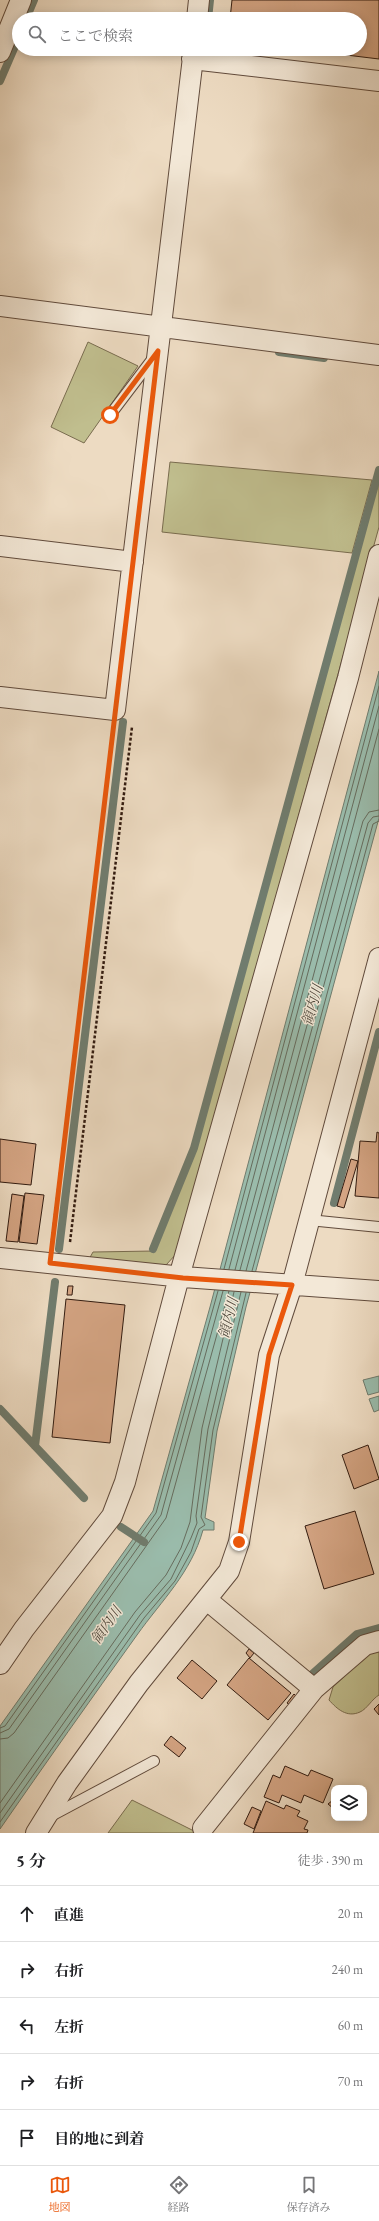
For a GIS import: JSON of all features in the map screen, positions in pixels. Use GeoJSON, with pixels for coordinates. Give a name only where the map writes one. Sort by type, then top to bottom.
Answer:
{"type":"FeatureCollection","features":[{"type":"Feature","properties":{"kind":"street"},"geometry":{"type":"LineString","coordinates":[[16,12],[21,0]]}},
{"type":"Feature","properties":{"kind":"street"},"geometry":{"type":"LineString","coordinates":[[198,12],[200,0]]}},
{"type":"Feature","properties":{"kind":"street"},"geometry":{"type":"LineString","coordinates":[[0,52],[12,22]]}},
{"type":"Feature","properties":{"kind":"street"},"geometry":{"type":"LineString","coordinates":[[0,697],[115,710],[193,56]]}},
{"type":"Feature","properties":{"kind":"street"},"geometry":{"type":"LineString","coordinates":[[207,56],[379,81]]}},
{"type":"Feature","properties":{"kind":"street"},"geometry":{"type":"LineString","coordinates":[[0,306],[379,355]]}},
{"type":"Feature","properties":{"kind":"street"},"geometry":{"type":"LineString","coordinates":[[0,546],[133,562]]}},
{"type":"Feature","properties":{"kind":"street"},"geometry":{"type":"LineString","coordinates":[[0,1664],[24,1629],[112,1516],[125,1482],[348,678],[379,555]]}},
{"type":"Feature","properties":{"kind":"street"},"geometry":{"type":"LineString","coordinates":[[40,1826],[67,1783],[139,1683],[229,1571],[239,1542],[269,1355],[288,1284],[309,1220],[379,958]]}},
{"type":"Feature","properties":{"kind":"street"},"geometry":{"type":"LineString","coordinates":[[0,1258],[181,1277],[379,1291]]}},
{"type":"Feature","properties":{"kind":"street"},"geometry":{"type":"LineString","coordinates":[[207,1600],[314,1689]]}},
{"type":"Feature","properties":{"kind":"street"},"geometry":{"type":"LineString","coordinates":[[203,1828],[314,1689],[365,1645],[379,1641]]}},
{"type":"Feature","properties":{"kind":"lane"},"geometry":{"type":"LineString","coordinates":[[110,415],[158,351]]}},
{"type":"Feature","properties":{"kind":"lane"},"geometry":{"type":"LineString","coordinates":[[309,1220],[379,1227]]}},
{"type":"Feature","properties":{"kind":"lane"},"geometry":{"type":"LineString","coordinates":[[40,1826],[154,1761]]}},
{"type":"Feature","properties":{"kind":"path"},"geometry":{"type":"LineString","coordinates":[[50,1263],[115,710]]}},
{"type":"Feature","properties":{"kind":"shaded area"},"geometry":{"type":"Polygon","coordinates":[[[88,342],[138,366],[84,443],[51,427],[88,342]]]}},
{"type":"Feature","properties":{"kind":"shaded area"},"geometry":{"type":"Polygon","coordinates":[[[170,462],[372,480],[352,553],[162,532],[170,462]]]}},
{"type":"Feature","properties":{"kind":"shaded area"},"geometry":{"type":"Polygon","coordinates":[[[379,476],[379,527],[177,1253],[166,1265],[88,1261],[93,1252],[154,1251],[195,1148],[379,476]]]}},
{"type":"Feature","properties":{"kind":"shaded area"},"geometry":{"type":"Polygon","coordinates":[[[379,1651],[379,1695],[365,1709],[355,1714],[343,1712],[335,1707],[329,1700],[333,1687],[368,1654],[379,1651]]]}},
{"type":"Feature","properties":{"kind":"shaded area"},"geometry":{"type":"Polygon","coordinates":[[[132,1800],[198,1833],[108,1833],[132,1800]]]}},
{"type":"Feature","properties":{"kind":"water","name":"領内川"},"geometry":{"type":"Polygon","coordinates":[[[379,671],[379,818],[246,1307],[217,1431],[205,1518],[214,1522],[214,1530],[203,1530],[191,1560],[175,1586],[137,1635],[0,1829],[0,1726],[153,1511],[210,1307],[379,671]]]}},
{"type":"Feature","properties":{"kind":"water"},"geometry":{"type":"Polygon","coordinates":[[[379,1376],[379,1392],[368,1395],[363,1380],[379,1376]]]}},
{"type":"Feature","properties":{"kind":"water"},"geometry":{"type":"Polygon","coordinates":[[[379,1396],[379,1410],[374,1412],[369,1399],[379,1396]]]}},
{"type":"Feature","properties":{"kind":"building"},"geometry":{"type":"Polygon","coordinates":[[[232,0],[379,0],[379,59],[354,56],[367,56],[367,12],[231,12],[232,0]]]}},
{"type":"Feature","properties":{"kind":"building"},"geometry":{"type":"Polygon","coordinates":[[[377,1132],[379,1133],[379,1198],[355,1196],[360,1141],[376,1142],[377,1132]]]}},
{"type":"Feature","properties":{"kind":"building"},"geometry":{"type":"Polygon","coordinates":[[[0,1139],[36,1144],[31,1185],[0,1182],[0,1139]]]}},
{"type":"Feature","properties":{"kind":"building"},"geometry":{"type":"Polygon","coordinates":[[[351,1159],[358,1161],[344,1208],[337,1206],[351,1159]]]}},
{"type":"Feature","properties":{"kind":"building"},"geometry":{"type":"Polygon","coordinates":[[[25,1193],[44,1195],[37,1244],[19,1242],[25,1193]]]}},
{"type":"Feature","properties":{"kind":"building"},"geometry":{"type":"Polygon","coordinates":[[[12,1194],[24,1196],[18,1242],[6,1241],[12,1194]]]}},
{"type":"Feature","properties":{"kind":"building"},"geometry":{"type":"Polygon","coordinates":[[[68,1286],[73,1286],[72,1295],[67,1295],[68,1286]]]}},
{"type":"Feature","properties":{"kind":"building"},"geometry":{"type":"Polygon","coordinates":[[[66,1299],[125,1305],[110,1443],[52,1437],[66,1299]]]}},
{"type":"Feature","properties":{"kind":"building"},"geometry":{"type":"Polygon","coordinates":[[[368,1445],[379,1479],[354,1489],[342,1455],[368,1445]]]}},
{"type":"Feature","properties":{"kind":"building"},"geometry":{"type":"Polygon","coordinates":[[[355,1511],[374,1574],[324,1589],[305,1526],[355,1511]]]}},
{"type":"Feature","properties":{"kind":"building"},"geometry":{"type":"Polygon","coordinates":[[[249,1649],[254,1653],[250,1658],[246,1653],[249,1649]]]}},
{"type":"Feature","properties":{"kind":"building"},"geometry":{"type":"Polygon","coordinates":[[[249,1658],[291,1693],[268,1720],[227,1685],[249,1658]]]}},
{"type":"Feature","properties":{"kind":"building"},"geometry":{"type":"Polygon","coordinates":[[[192,1660],[217,1681],[202,1699],[177,1678],[192,1660]]]}},
{"type":"Feature","properties":{"kind":"building"},"geometry":{"type":"Polygon","coordinates":[[[294,1694],[297,1697],[290,1705],[287,1703],[294,1694]]]}},
{"type":"Feature","properties":{"kind":"building"},"geometry":{"type":"Polygon","coordinates":[[[379,1704],[379,1715],[374,1709],[379,1704]]]}},
{"type":"Feature","properties":{"kind":"building"},"geometry":{"type":"Polygon","coordinates":[[[171,1736],[186,1748],[179,1757],[164,1745],[171,1736]]]}},
{"type":"Feature","properties":{"kind":"building"},"geometry":{"type":"Polygon","coordinates":[[[285,1766],[308,1776],[311,1770],[333,1779],[323,1803],[304,1795],[301,1803],[282,1795],[279,1803],[264,1797],[273,1775],[280,1778],[285,1766]]]}},
{"type":"Feature","properties":{"kind":"building"},"geometry":{"type":"Polygon","coordinates":[[[266,1801],[284,1809],[286,1805],[300,1811],[297,1816],[308,1821],[304,1829],[308,1830],[307,1833],[253,1833],[266,1801]]]}},
{"type":"Feature","properties":{"kind":"building"},"geometry":{"type":"Polygon","coordinates":[[[252,1807],[261,1811],[254,1829],[244,1824],[252,1807]]]}},
{"type":"Feature","properties":{"kind":"waterway"},"geometry":{"type":"LineString","coordinates":[[29,12],[34,0]]}},
{"type":"Feature","properties":{"kind":"waterway"},"geometry":{"type":"LineString","coordinates":[[209,12],[210,0]]}},
{"type":"Feature","properties":{"kind":"waterway"},"geometry":{"type":"LineString","coordinates":[[0,81],[12,53]]}},
{"type":"Feature","properties":{"kind":"waterway"},"geometry":{"type":"LineString","coordinates":[[279,352],[324,358]]}},
{"type":"Feature","properties":{"kind":"waterway"},"geometry":{"type":"LineString","coordinates":[[153,1249],[194,1148],[379,470]]}},
{"type":"Feature","properties":{"kind":"waterway"},"geometry":{"type":"LineString","coordinates":[[59,1249],[123,722]]}},
{"type":"Feature","properties":{"kind":"waterway"},"geometry":{"type":"LineString","coordinates":[[334,1203],[379,1032]]}},
{"type":"Feature","properties":{"kind":"waterway"},"geometry":{"type":"LineString","coordinates":[[35,1446],[55,1282]]}},
{"type":"Feature","properties":{"kind":"waterway"},"geometry":{"type":"LineString","coordinates":[[0,1409],[84,1498]]}},
{"type":"Feature","properties":{"kind":"waterway"},"geometry":{"type":"LineString","coordinates":[[121,1527],[144,1542]]}},
{"type":"Feature","properties":{"kind":"waterway"},"geometry":{"type":"LineString","coordinates":[[310,1676],[357,1634],[379,1628]]}},
{"type":"Feature","properties":{"kind":"route"},"geometry":{"type":"LineString","coordinates":[[110,415],[158,351],[50,1263],[183,1278],[292,1285],[269,1355],[239,1542]]}}]}
